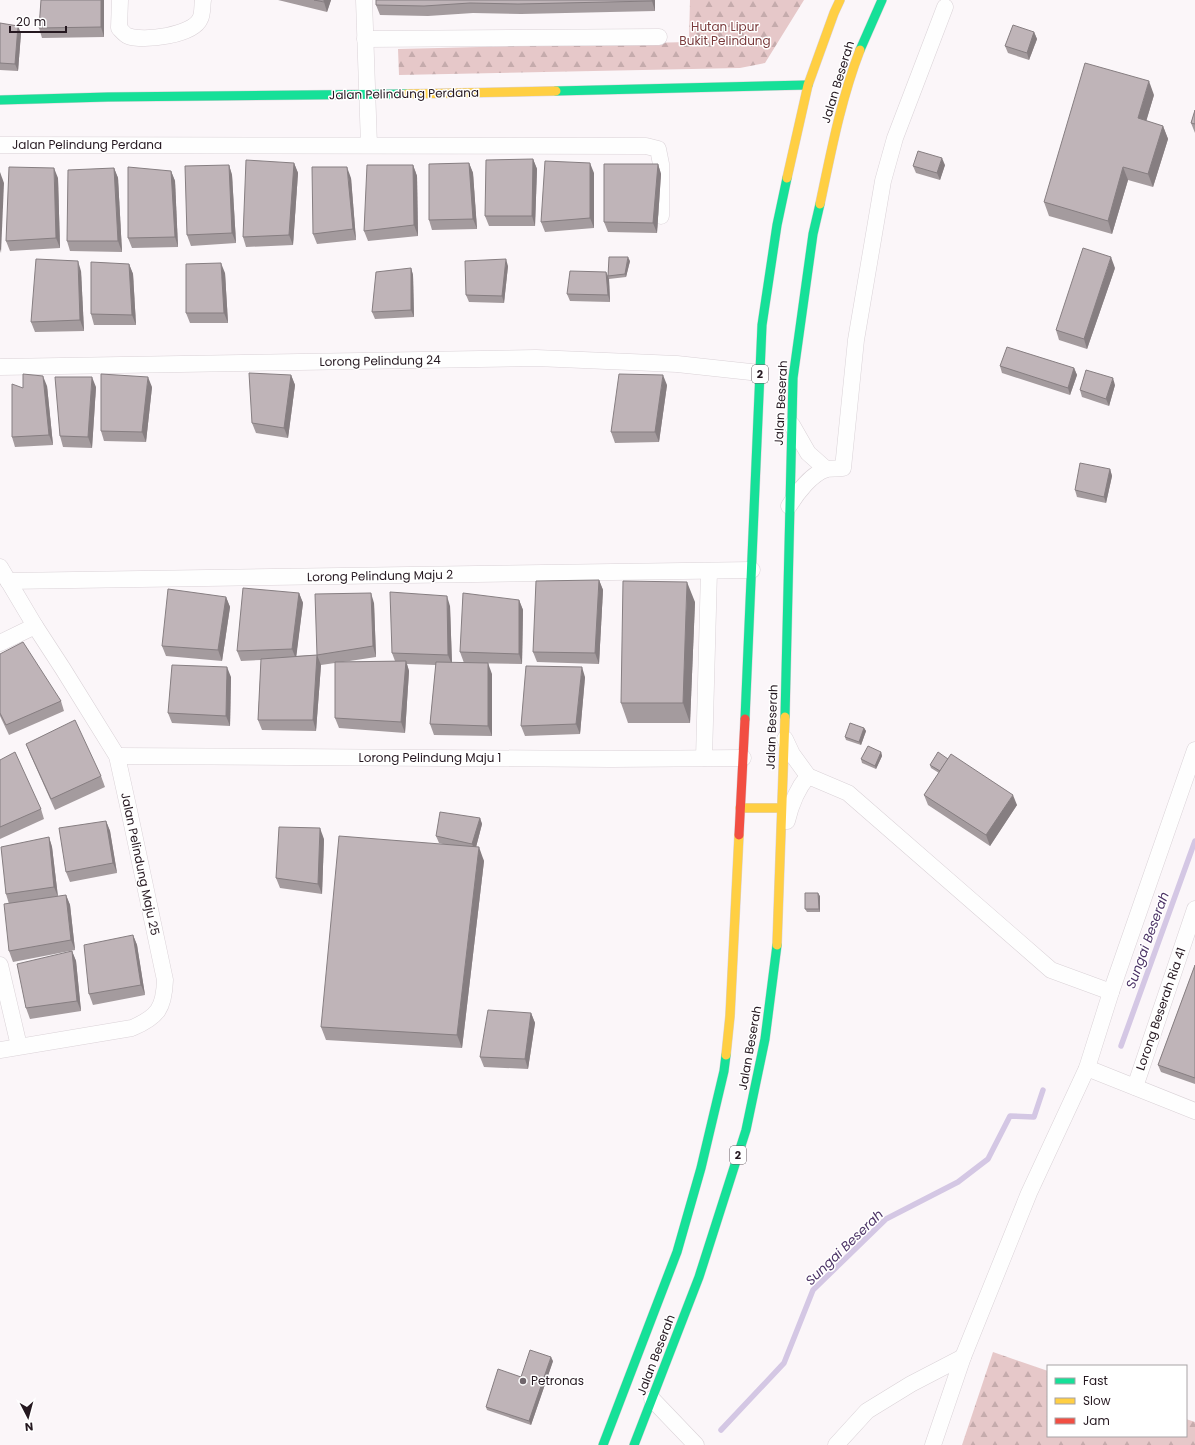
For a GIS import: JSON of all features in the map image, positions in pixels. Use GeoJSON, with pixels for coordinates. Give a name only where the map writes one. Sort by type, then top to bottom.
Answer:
{"type":"FeatureCollection","features":[{"type":"Feature","properties":{"kind":"main road","name":"Jalan Beserah"},"geometry":{"type":"LineString","coordinates":[[743,758],[762,325],[777,225],[808,85],[840,0]]}},
{"type":"Feature","properties":{"kind":"main road","name":"Jalan Beserah"},"geometry":{"type":"LineString","coordinates":[[634,1445],[699,1277],[746,1130],[765,1040],[776,945],[780,850],[783,735],[787,660],[792,378],[813,234],[828,164],[852,70],[865,36],[882,0]]}},
{"type":"Feature","properties":{"kind":"main road","name":"Jalan Pelindung Perdana"},"geometry":{"type":"LineString","coordinates":[[0,100],[108,97],[368,95],[808,85]]}},
{"type":"Feature","properties":{"kind":"main road","name":"2"},"geometry":{"type":"LineString","coordinates":[[740,808],[743,758]]}},
{"type":"Feature","properties":{"kind":"main road","name":"Jalan Beserah"},"geometry":{"type":"LineString","coordinates":[[602,1445],[677,1252],[701,1168],[724,1071],[730,1016],[740,808]]}},
{"type":"Feature","properties":{"kind":"main road"},"geometry":{"type":"LineString","coordinates":[[740,808],[781,808]]}},
{"type":"Feature","properties":{"kind":"street"},"geometry":{"type":"LineString","coordinates":[[120,0],[119,28],[127,36],[143,39],[180,32],[193,27],[200,18],[203,0]]}},
{"type":"Feature","properties":{"kind":"street"},"geometry":{"type":"LineString","coordinates":[[364,0],[370,145]]}},
{"type":"Feature","properties":{"kind":"street"},"geometry":{"type":"LineString","coordinates":[[789,506],[811,479],[826,469],[843,468],[856,340],[882,181],[895,138],[945,7]]}},
{"type":"Feature","properties":{"kind":"street"},"geometry":{"type":"LineString","coordinates":[[366,39],[659,37]]}},
{"type":"Feature","properties":{"kind":"street","name":"Jalan Pelindung Perdana"},"geometry":{"type":"LineString","coordinates":[[0,145],[646,146],[658,149],[661,164],[662,216]]}},
{"type":"Feature","properties":{"kind":"street","name":"Lorong Pelindung 24"},"geometry":{"type":"LineString","coordinates":[[0,367],[536,358],[677,364],[760,372]]}},
{"type":"Feature","properties":{"kind":"street"},"geometry":{"type":"LineString","coordinates":[[791,423],[808,453],[826,469]]}},
{"type":"Feature","properties":{"kind":"street","name":"Jalan Pelindung Maju 25"},"geometry":{"type":"LineString","coordinates":[[0,567],[35,626],[117,756],[165,980],[165,994],[162,1006],[155,1015],[144,1023],[132,1028],[0,1050]]}},
{"type":"Feature","properties":{"kind":"street","name":"Lorong Pelindung Maju 2"},"geometry":{"type":"LineString","coordinates":[[8,581],[752,570]]}},
{"type":"Feature","properties":{"kind":"street"},"geometry":{"type":"LineString","coordinates":[[704,758],[709,571]]}},
{"type":"Feature","properties":{"kind":"street"},"geometry":{"type":"LineString","coordinates":[[0,643],[35,626]]}},
{"type":"Feature","properties":{"kind":"street"},"geometry":{"type":"LineString","coordinates":[[783,735],[792,754],[808,776],[848,793],[1051,970],[1111,992]]}},
{"type":"Feature","properties":{"kind":"street"},"geometry":{"type":"LineString","coordinates":[[933,1445],[963,1357],[1029,1193],[1087,1068],[1111,992],[1195,750]]}},
{"type":"Feature","properties":{"kind":"street","name":"Lorong Pelindung Maju 1"},"geometry":{"type":"LineString","coordinates":[[117,756],[603,759],[743,758]]}},
{"type":"Feature","properties":{"kind":"street"},"geometry":{"type":"LineString","coordinates":[[780,850],[791,806],[801,784],[808,776]]}},
{"type":"Feature","properties":{"kind":"street","name":"Lorong Beserah Ria 41"},"geometry":{"type":"LineString","coordinates":[[1135,1087],[1195,909]]}},
{"type":"Feature","properties":{"kind":"street"},"geometry":{"type":"LineString","coordinates":[[0,965],[19,1046]]}},
{"type":"Feature","properties":{"kind":"street"},"geometry":{"type":"LineString","coordinates":[[1087,1068],[1195,1111]]}},
{"type":"Feature","properties":{"kind":"street"},"geometry":{"type":"LineString","coordinates":[[836,1445],[867,1411],[911,1384],[963,1357]]}},
{"type":"Feature","properties":{"kind":"street"},"geometry":{"type":"LineString","coordinates":[[652,1399],[696,1445]]}},
{"type":"Feature","properties":{"kind":"green space","name":"Hutan Lipur Bukit Pelindung"},"geometry":{"type":"Polygon","coordinates":[[[690,0],[804,0],[765,63],[740,68],[399,75],[398,49],[689,42],[690,0]]]}},
{"type":"Feature","properties":{"kind":"green space"},"geometry":{"type":"Polygon","coordinates":[[[993,1352],[1047,1371],[1047,1437],[1187,1437],[1187,1419],[1195,1422],[1195,1445],[962,1445],[993,1352]]]}},
{"type":"Feature","properties":{"kind":"building"},"geometry":{"type":"Polygon","coordinates":[[[41,0],[101,0],[101,27],[39,28],[41,0]]]}},
{"type":"Feature","properties":{"kind":"building"},"geometry":{"type":"Polygon","coordinates":[[[376,0],[652,1],[518,4],[470,3],[424,6],[376,5],[376,0]]]}},
{"type":"Feature","properties":{"kind":"building"},"geometry":{"type":"Polygon","coordinates":[[[0,23],[18,26],[15,64],[0,63],[0,23]]]}},
{"type":"Feature","properties":{"kind":"building"},"geometry":{"type":"Polygon","coordinates":[[[1013,25],[1034,32],[1027,53],[1005,46],[1013,25]]]}},
{"type":"Feature","properties":{"kind":"building"},"geometry":{"type":"Polygon","coordinates":[[[1085,63],[1149,81],[1138,118],[1163,126],[1148,174],[1123,167],[1108,221],[1044,202],[1085,63]]]}},
{"type":"Feature","properties":{"kind":"building"},"geometry":{"type":"Polygon","coordinates":[[[1195,110],[1195,124],[1191,123],[1195,110]]]}},
{"type":"Feature","properties":{"kind":"building"},"geometry":{"type":"Polygon","coordinates":[[[918,151],[942,158],[937,173],[913,166],[918,151]]]}},
{"type":"Feature","properties":{"kind":"building"},"geometry":{"type":"Polygon","coordinates":[[[533,159],[532,216],[485,216],[486,160],[533,159]]]}},
{"type":"Feature","properties":{"kind":"building"},"geometry":{"type":"Polygon","coordinates":[[[246,160],[294,163],[289,235],[243,237],[246,160]]]}},
{"type":"Feature","properties":{"kind":"building"},"geometry":{"type":"Polygon","coordinates":[[[545,161],[590,163],[590,218],[541,222],[545,161]]]}},
{"type":"Feature","properties":{"kind":"building"},"geometry":{"type":"Polygon","coordinates":[[[469,163],[473,219],[429,220],[429,164],[469,163]]]}},
{"type":"Feature","properties":{"kind":"building"},"geometry":{"type":"Polygon","coordinates":[[[604,164],[658,164],[653,223],[604,222],[604,164]]]}},
{"type":"Feature","properties":{"kind":"building"},"geometry":{"type":"Polygon","coordinates":[[[229,165],[232,233],[187,235],[185,166],[229,165]]]}},
{"type":"Feature","properties":{"kind":"building"},"geometry":{"type":"Polygon","coordinates":[[[367,165],[413,165],[414,225],[364,231],[367,165]]]}},
{"type":"Feature","properties":{"kind":"building"},"geometry":{"type":"Polygon","coordinates":[[[9,167],[54,168],[56,238],[6,241],[9,167]]]}},
{"type":"Feature","properties":{"kind":"building"},"geometry":{"type":"Polygon","coordinates":[[[128,167],[171,171],[175,237],[128,238],[128,167]]]}},
{"type":"Feature","properties":{"kind":"building"},"geometry":{"type":"Polygon","coordinates":[[[312,167],[347,167],[353,229],[313,234],[312,167]]]}},
{"type":"Feature","properties":{"kind":"building"},"geometry":{"type":"Polygon","coordinates":[[[114,168],[118,241],[67,241],[68,170],[114,168]]]}},
{"type":"Feature","properties":{"kind":"building"},"geometry":{"type":"Polygon","coordinates":[[[1083,248],[1111,257],[1084,339],[1056,330],[1083,248]]]}},
{"type":"Feature","properties":{"kind":"building"},"geometry":{"type":"Polygon","coordinates":[[[609,257],[628,257],[625,274],[608,276],[609,257]]]}},
{"type":"Feature","properties":{"kind":"building"},"geometry":{"type":"Polygon","coordinates":[[[36,259],[78,261],[80,320],[31,322],[36,259]]]}},
{"type":"Feature","properties":{"kind":"building"},"geometry":{"type":"Polygon","coordinates":[[[506,259],[502,296],[466,295],[465,261],[506,259]]]}},
{"type":"Feature","properties":{"kind":"building"},"geometry":{"type":"Polygon","coordinates":[[[91,262],[129,264],[132,315],[91,314],[91,262]]]}},
{"type":"Feature","properties":{"kind":"building"},"geometry":{"type":"Polygon","coordinates":[[[221,263],[224,313],[186,313],[186,264],[221,263]]]}},
{"type":"Feature","properties":{"kind":"building"},"geometry":{"type":"Polygon","coordinates":[[[411,268],[411,310],[372,312],[376,272],[411,268]]]}},
{"type":"Feature","properties":{"kind":"building"},"geometry":{"type":"Polygon","coordinates":[[[570,271],[606,272],[608,295],[567,294],[570,271]]]}},
{"type":"Feature","properties":{"kind":"building"},"geometry":{"type":"Polygon","coordinates":[[[1007,347],[1074,368],[1068,388],[1000,366],[1007,347]]]}},
{"type":"Feature","properties":{"kind":"building"},"geometry":{"type":"Polygon","coordinates":[[[1086,370],[1113,378],[1106,399],[1080,390],[1086,370]]]}},
{"type":"Feature","properties":{"kind":"building"},"geometry":{"type":"Polygon","coordinates":[[[249,373],[291,375],[284,428],[252,423],[249,373]]]}},
{"type":"Feature","properties":{"kind":"building"},"geometry":{"type":"Polygon","coordinates":[[[23,374],[43,376],[49,435],[12,437],[12,384],[23,388],[23,374]]]}},
{"type":"Feature","properties":{"kind":"building"},"geometry":{"type":"Polygon","coordinates":[[[101,374],[148,377],[142,432],[101,431],[101,374]]]}},
{"type":"Feature","properties":{"kind":"building"},"geometry":{"type":"Polygon","coordinates":[[[619,374],[663,375],[655,432],[611,432],[619,374]]]}},
{"type":"Feature","properties":{"kind":"building"},"geometry":{"type":"Polygon","coordinates":[[[55,377],[92,377],[88,437],[60,436],[55,377]]]}},
{"type":"Feature","properties":{"kind":"building"},"geometry":{"type":"Polygon","coordinates":[[[1080,463],[1110,469],[1104,497],[1075,490],[1080,463]]]}},
{"type":"Feature","properties":{"kind":"building"},"geometry":{"type":"Polygon","coordinates":[[[599,580],[595,653],[533,652],[536,581],[599,580]]]}},
{"type":"Feature","properties":{"kind":"building"},"geometry":{"type":"Polygon","coordinates":[[[623,581],[687,582],[683,703],[621,703],[623,581]]]}},
{"type":"Feature","properties":{"kind":"building"},"geometry":{"type":"Polygon","coordinates":[[[243,588],[299,593],[292,649],[237,651],[243,588]]]}},
{"type":"Feature","properties":{"kind":"building"},"geometry":{"type":"Polygon","coordinates":[[[168,589],[226,597],[218,650],[162,646],[168,589]]]}},
{"type":"Feature","properties":{"kind":"building"},"geometry":{"type":"Polygon","coordinates":[[[390,592],[447,596],[448,655],[392,653],[390,592]]]}},
{"type":"Feature","properties":{"kind":"building"},"geometry":{"type":"Polygon","coordinates":[[[371,593],[373,646],[317,655],[315,594],[371,593]]]}},
{"type":"Feature","properties":{"kind":"building"},"geometry":{"type":"Polygon","coordinates":[[[463,593],[519,600],[519,654],[460,652],[463,593]]]}},
{"type":"Feature","properties":{"kind":"building"},"geometry":{"type":"Polygon","coordinates":[[[23,642],[61,701],[6,725],[0,713],[0,654],[23,642]]]}},
{"type":"Feature","properties":{"kind":"building"},"geometry":{"type":"Polygon","coordinates":[[[317,655],[313,720],[258,720],[261,659],[317,655]]]}},
{"type":"Feature","properties":{"kind":"building"},"geometry":{"type":"Polygon","coordinates":[[[406,661],[401,722],[335,718],[335,662],[406,661]]]}},
{"type":"Feature","properties":{"kind":"building"},"geometry":{"type":"Polygon","coordinates":[[[436,662],[488,663],[488,726],[430,724],[436,662]]]}},
{"type":"Feature","properties":{"kind":"building"},"geometry":{"type":"Polygon","coordinates":[[[172,665],[227,667],[226,716],[168,713],[172,665]]]}},
{"type":"Feature","properties":{"kind":"building"},"geometry":{"type":"Polygon","coordinates":[[[526,666],[582,667],[576,724],[521,726],[526,666]]]}},
{"type":"Feature","properties":{"kind":"building"},"geometry":{"type":"Polygon","coordinates":[[[75,720],[101,776],[51,799],[26,744],[75,720]]]}},
{"type":"Feature","properties":{"kind":"building"},"geometry":{"type":"Polygon","coordinates":[[[850,723],[864,728],[859,742],[845,737],[850,723]]]}},
{"type":"Feature","properties":{"kind":"building"},"geometry":{"type":"Polygon","coordinates":[[[868,746],[881,752],[875,766],[861,759],[868,746]]]}},
{"type":"Feature","properties":{"kind":"building"},"geometry":{"type":"Polygon","coordinates":[[[15,752],[41,809],[0,827],[0,760],[15,752]]]}},
{"type":"Feature","properties":{"kind":"building"},"geometry":{"type":"Polygon","coordinates":[[[938,752],[948,759],[940,771],[930,765],[938,752]]]}},
{"type":"Feature","properties":{"kind":"building"},"geometry":{"type":"Polygon","coordinates":[[[951,754],[1013,795],[986,835],[924,795],[951,754]]]}},
{"type":"Feature","properties":{"kind":"building"},"geometry":{"type":"Polygon","coordinates":[[[440,812],[480,818],[472,844],[436,836],[440,812]]]}},
{"type":"Feature","properties":{"kind":"building"},"geometry":{"type":"Polygon","coordinates":[[[106,821],[113,863],[66,872],[59,828],[106,821]]]}},
{"type":"Feature","properties":{"kind":"building"},"geometry":{"type":"Polygon","coordinates":[[[279,827],[320,828],[318,884],[276,878],[279,827]]]}},
{"type":"Feature","properties":{"kind":"building"},"geometry":{"type":"Polygon","coordinates":[[[339,836],[479,847],[457,1035],[321,1027],[339,836]]]}},
{"type":"Feature","properties":{"kind":"building"},"geometry":{"type":"Polygon","coordinates":[[[49,837],[54,887],[6,894],[1,847],[49,837]]]}},
{"type":"Feature","properties":{"kind":"building"},"geometry":{"type":"Polygon","coordinates":[[[805,893],[818,893],[819,909],[805,909],[805,893]]]}},
{"type":"Feature","properties":{"kind":"building"},"geometry":{"type":"Polygon","coordinates":[[[66,895],[71,940],[9,951],[4,904],[66,895]]]}},
{"type":"Feature","properties":{"kind":"building"},"geometry":{"type":"Polygon","coordinates":[[[133,935],[141,985],[89,994],[84,945],[133,935]]]}},
{"type":"Feature","properties":{"kind":"building"},"geometry":{"type":"Polygon","coordinates":[[[72,951],[77,1001],[26,1008],[17,964],[72,951]]]}},
{"type":"Feature","properties":{"kind":"building"},"geometry":{"type":"Polygon","coordinates":[[[1195,965],[1195,1078],[1158,1065],[1195,965]]]}},
{"type":"Feature","properties":{"kind":"building"},"geometry":{"type":"Polygon","coordinates":[[[488,1010],[531,1013],[525,1059],[480,1057],[488,1010]]]}},
{"type":"Feature","properties":{"kind":"building"},"geometry":{"type":"Polygon","coordinates":[[[530,1350],[551,1357],[529,1421],[486,1407],[498,1369],[521,1377],[530,1350]]]}},
{"type":"Feature","properties":{"kind":"waterway","name":"Sungai Beserah"},"geometry":{"type":"LineString","coordinates":[[1121,1046],[1195,841]]}},
{"type":"Feature","properties":{"kind":"waterway","name":"Sungai Beserah"},"geometry":{"type":"LineString","coordinates":[[721,1430],[784,1363],[813,1290],[886,1219],[958,1182],[988,1159],[1010,1116],[1034,1117],[1043,1090]]}},
{"type":"Feature","properties":{"kind":"traffic: fast"},"geometry":{"type":"LineString","coordinates":[[860,50],[882,0]]}},
{"type":"Feature","properties":{"kind":"traffic: fast"},"geometry":{"type":"LineString","coordinates":[[556,91],[808,85]]}},
{"type":"Feature","properties":{"kind":"traffic: fast"},"geometry":{"type":"LineString","coordinates":[[0,100],[108,97],[407,94]]}},
{"type":"Feature","properties":{"kind":"traffic: fast"},"geometry":{"type":"LineString","coordinates":[[745,719],[762,325],[777,225],[787,178]]}},
{"type":"Feature","properties":{"kind":"traffic: fast"},"geometry":{"type":"LineString","coordinates":[[785,717],[793,378],[813,234],[820,204]]}},
{"type":"Feature","properties":{"kind":"traffic: fast"},"geometry":{"type":"LineString","coordinates":[[634,1445],[699,1277],[746,1130],[765,1039],[777,945]]}},
{"type":"Feature","properties":{"kind":"traffic: fast"},"geometry":{"type":"LineString","coordinates":[[603,1445],[677,1252],[701,1168],[724,1071],[726,1055]]}},
{"type":"Feature","properties":{"kind":"traffic: slow"},"geometry":{"type":"LineString","coordinates":[[787,178],[808,85],[840,0]]}},
{"type":"Feature","properties":{"kind":"traffic: slow"},"geometry":{"type":"LineString","coordinates":[[820,204],[832,145],[847,87],[860,50]]}},
{"type":"Feature","properties":{"kind":"traffic: slow"},"geometry":{"type":"LineString","coordinates":[[407,94],[556,91]]}},
{"type":"Feature","properties":{"kind":"traffic: slow"},"geometry":{"type":"LineString","coordinates":[[777,945],[785,717]]}},
{"type":"Feature","properties":{"kind":"traffic: slow"},"geometry":{"type":"LineString","coordinates":[[740,808],[781,808]]}},
{"type":"Feature","properties":{"kind":"traffic: slow"},"geometry":{"type":"LineString","coordinates":[[726,1055],[730,1016],[739,835]]}},
{"type":"Feature","properties":{"kind":"traffic: jam"},"geometry":{"type":"LineString","coordinates":[[739,835],[745,719]]}},
{"type":"Feature","properties":{"kind":"place","name":"Petronas"},"geometry":{"type":"Point","coordinates":[523,1381]}}]}
